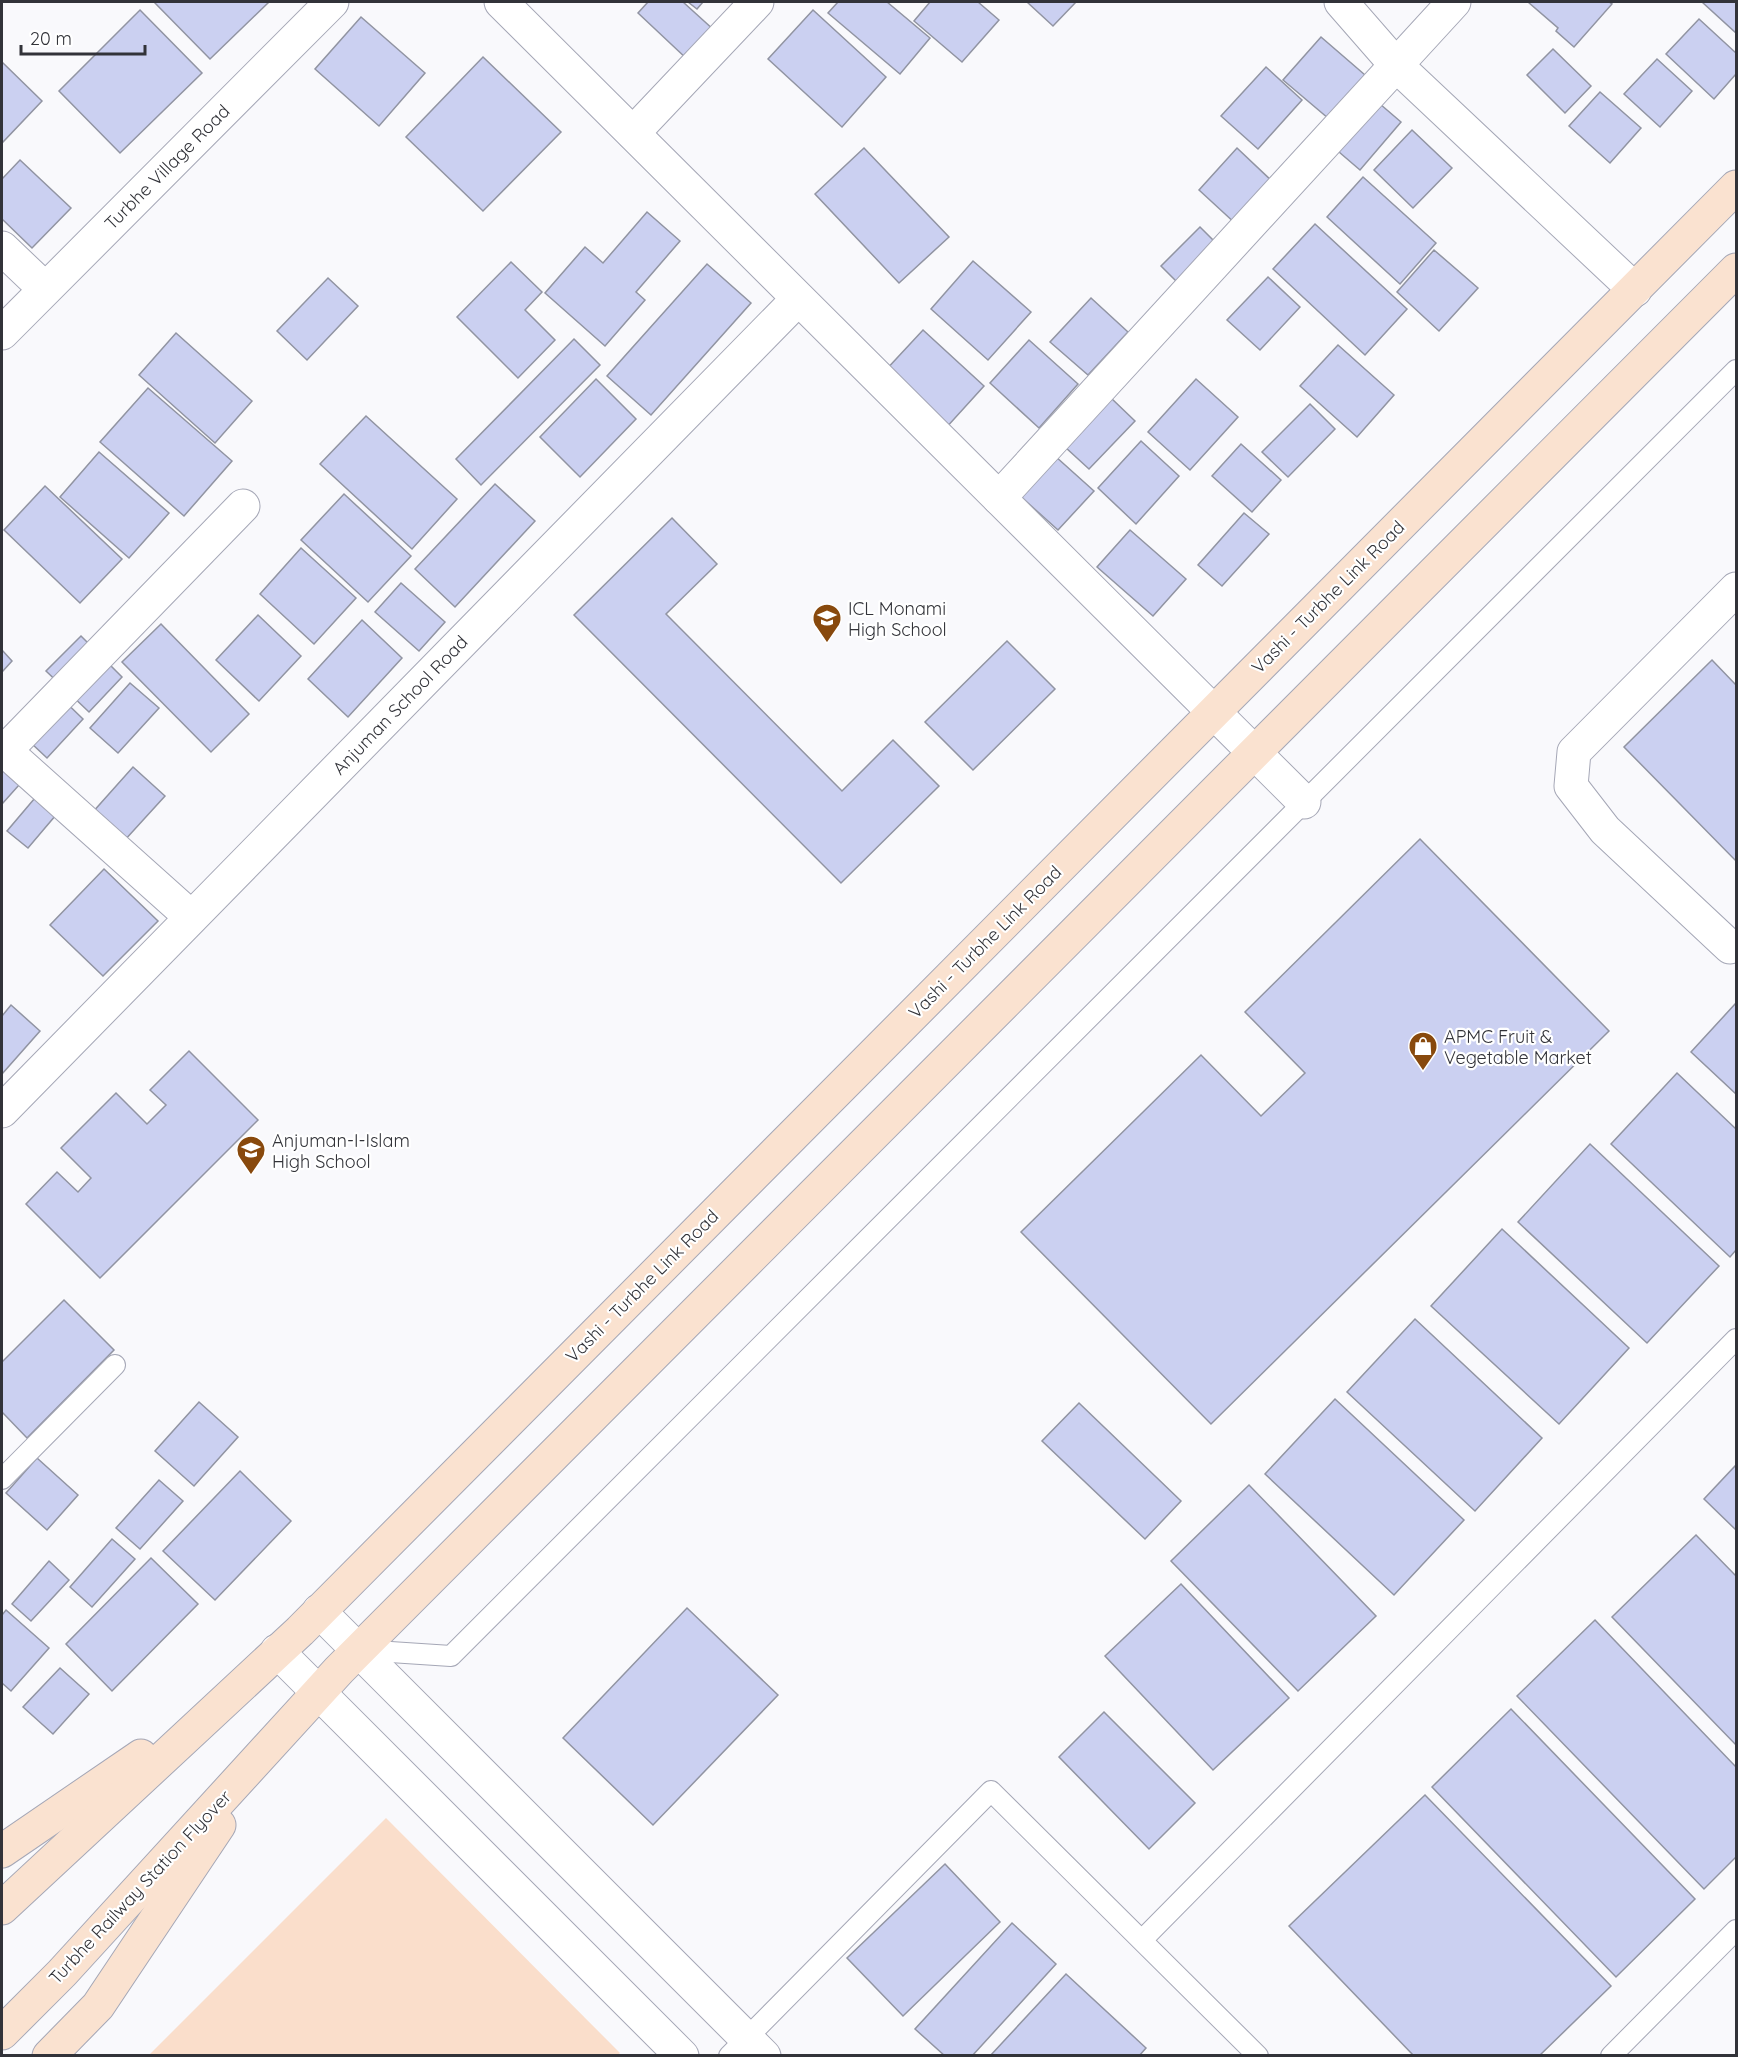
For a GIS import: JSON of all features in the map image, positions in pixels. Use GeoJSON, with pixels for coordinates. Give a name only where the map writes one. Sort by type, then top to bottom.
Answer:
{"type":"FeatureCollection","features":[{"type":"Feature","properties":{"kind":"main road","name":"Vashi - Turbhe Link Road"},"geometry":{"type":"LineString","coordinates":[[232,1694],[319,1611],[1737,187]]}},
{"type":"Feature","properties":{"kind":"main road"},"geometry":{"type":"LineString","coordinates":[[49,2055],[98,2006],[276,1739],[319,1692],[1737,270]]}},
{"type":"Feature","properties":{"kind":"main road"},"geometry":{"type":"LineString","coordinates":[[2,1851],[232,1694]]}},
{"type":"Feature","properties":{"kind":"main road"},"geometry":{"type":"LineString","coordinates":[[2,1908],[232,1694]]}},
{"type":"Feature","properties":{"kind":"main road","name":"Turbhe Railway Station Flyover"},"geometry":{"type":"LineString","coordinates":[[2,2033],[62,1973],[276,1739]]}},
{"type":"Feature","properties":{"kind":"street","name":"Turbhe Village Road"},"geometry":{"type":"LineString","coordinates":[[2,333],[332,2]]}},
{"type":"Feature","properties":{"kind":"street"},"geometry":{"type":"LineString","coordinates":[[501,2],[1304,802]]}},
{"type":"Feature","properties":{"kind":"street"},"geometry":{"type":"LineString","coordinates":[[633,133],[757,2]]}},
{"type":"Feature","properties":{"kind":"street"},"geometry":{"type":"LineString","coordinates":[[1341,2],[1396,66],[1635,290]]}},
{"type":"Feature","properties":{"kind":"street"},"geometry":{"type":"LineString","coordinates":[[999,498],[1454,2]]}},
{"type":"Feature","properties":{"kind":"street"},"geometry":{"type":"LineString","coordinates":[[2,248],[45,289]]}},
{"type":"Feature","properties":{"kind":"street","name":"Anjuman School Road"},"geometry":{"type":"LineString","coordinates":[[2,1111],[798,299]]}},
{"type":"Feature","properties":{"kind":"street"},"geometry":{"type":"LineString","coordinates":[[191,917],[3,751],[243,506]]}},
{"type":"Feature","properties":{"kind":"street"},"geometry":{"type":"LineString","coordinates":[[1730,947],[1605,830],[1570,786],[1574,752],[1737,589]]}},
{"type":"Feature","properties":{"kind":"street"},"geometry":{"type":"LineString","coordinates":[[319,1611],[360,1650],[747,2050]]}},
{"type":"Feature","properties":{"kind":"street"},"geometry":{"type":"LineString","coordinates":[[277,1651],[682,2055]]}},
{"type":"Feature","properties":{"kind":"lane"},"geometry":{"type":"LineString","coordinates":[[360,1650],[451,1656],[1737,370]]}},
{"type":"Feature","properties":{"kind":"lane"},"geometry":{"type":"LineString","coordinates":[[1142,1940],[1737,1339]]}},
{"type":"Feature","properties":{"kind":"lane"},"geometry":{"type":"LineString","coordinates":[[2,1479],[115,1365]]}},
{"type":"Feature","properties":{"kind":"lane"},"geometry":{"type":"LineString","coordinates":[[747,2050],[991,1791],[1257,2055]]}},
{"type":"Feature","properties":{"kind":"lane"},"geometry":{"type":"LineString","coordinates":[[1611,2055],[1737,1930]]}},
{"type":"Feature","properties":{"kind":"shaded area"},"geometry":{"type":"Polygon","coordinates":[[[386,1818],[620,2053],[617,2056],[149,2055],[386,1818]]]}},
{"type":"Feature","properties":{"kind":"building"},"geometry":{"type":"Polygon","coordinates":[[[156,2],[269,2],[210,59],[156,2]]]}},
{"type":"Feature","properties":{"kind":"building"},"geometry":{"type":"Polygon","coordinates":[[[648,2],[683,2],[715,31],[688,60],[638,13],[648,2]]]}},
{"type":"Feature","properties":{"kind":"building"},"geometry":{"type":"Polygon","coordinates":[[[688,2],[703,2],[697,9],[688,2]]]}},
{"type":"Feature","properties":{"kind":"building"},"geometry":{"type":"Polygon","coordinates":[[[838,2],[887,2],[930,38],[900,74],[828,13],[838,2]]]}},
{"type":"Feature","properties":{"kind":"building"},"geometry":{"type":"Polygon","coordinates":[[[930,2],[978,2],[999,20],[962,62],[914,21],[930,2]]]}},
{"type":"Feature","properties":{"kind":"building"},"geometry":{"type":"Polygon","coordinates":[[[1027,2],[1076,2],[1053,26],[1027,2]]]}},
{"type":"Feature","properties":{"kind":"building"},"geometry":{"type":"Polygon","coordinates":[[[1528,2],[1609,2],[1612,4],[1574,47],[1556,31],[1558,28],[1528,2]]]}},
{"type":"Feature","properties":{"kind":"building"},"geometry":{"type":"Polygon","coordinates":[[[1702,2],[1736,2],[1736,33],[1702,2]]]}},
{"type":"Feature","properties":{"kind":"building"},"geometry":{"type":"Polygon","coordinates":[[[140,10],[202,73],[120,153],[59,91],[140,10]]]}},
{"type":"Feature","properties":{"kind":"building"},"geometry":{"type":"Polygon","coordinates":[[[813,10],[886,77],[842,127],[768,59],[813,10]]]}},
{"type":"Feature","properties":{"kind":"building"},"geometry":{"type":"Polygon","coordinates":[[[361,17],[425,73],[379,126],[315,69],[361,17]]]}},
{"type":"Feature","properties":{"kind":"building"},"geometry":{"type":"Polygon","coordinates":[[[1699,19],[1736,53],[1736,74],[1714,99],[1666,54],[1699,19]]]}},
{"type":"Feature","properties":{"kind":"building"},"geometry":{"type":"Polygon","coordinates":[[[1321,37],[1372,81],[1335,124],[1283,80],[1321,37]]]}},
{"type":"Feature","properties":{"kind":"building"},"geometry":{"type":"Polygon","coordinates":[[[1553,49],[1591,86],[1565,113],[1527,75],[1553,49]]]}},
{"type":"Feature","properties":{"kind":"building"},"geometry":{"type":"Polygon","coordinates":[[[483,57],[561,132],[483,211],[406,137],[483,57]]]}},
{"type":"Feature","properties":{"kind":"building"},"geometry":{"type":"Polygon","coordinates":[[[1657,59],[1692,91],[1660,127],[1624,94],[1657,59]]]}},
{"type":"Feature","properties":{"kind":"building"},"geometry":{"type":"Polygon","coordinates":[[[2,62],[42,101],[2,143],[2,62]]]}},
{"type":"Feature","properties":{"kind":"building"},"geometry":{"type":"Polygon","coordinates":[[[1266,67],[1302,100],[1258,149],[1221,116],[1266,67]]]}},
{"type":"Feature","properties":{"kind":"building"},"geometry":{"type":"Polygon","coordinates":[[[1600,92],[1641,128],[1610,163],[1569,126],[1600,92]]]}},
{"type":"Feature","properties":{"kind":"building"},"geometry":{"type":"Polygon","coordinates":[[[1373,98],[1401,122],[1360,170],[1332,146],[1373,98]]]}},
{"type":"Feature","properties":{"kind":"building"},"geometry":{"type":"Polygon","coordinates":[[[1412,130],[1452,168],[1413,208],[1374,170],[1412,130]]]}},
{"type":"Feature","properties":{"kind":"building"},"geometry":{"type":"Polygon","coordinates":[[[864,148],[949,237],[899,283],[815,194],[864,148]]]}},
{"type":"Feature","properties":{"kind":"building"},"geometry":{"type":"Polygon","coordinates":[[[1237,148],[1275,184],[1237,225],[1199,190],[1237,148]]]}},
{"type":"Feature","properties":{"kind":"building"},"geometry":{"type":"Polygon","coordinates":[[[20,160],[71,208],[32,248],[2,219],[2,179],[20,160]]]}},
{"type":"Feature","properties":{"kind":"building"},"geometry":{"type":"Polygon","coordinates":[[[1363,177],[1436,243],[1400,284],[1327,217],[1363,177]]]}},
{"type":"Feature","properties":{"kind":"building"},"geometry":{"type":"Polygon","coordinates":[[[647,212],[680,241],[636,292],[645,300],[605,346],[545,293],[585,247],[603,263],[647,212]]]}},
{"type":"Feature","properties":{"kind":"building"},"geometry":{"type":"Polygon","coordinates":[[[1315,224],[1407,309],[1365,355],[1273,269],[1315,224]]]}},
{"type":"Feature","properties":{"kind":"building"},"geometry":{"type":"Polygon","coordinates":[[[1200,227],[1224,251],[1185,290],[1161,266],[1200,227]]]}},
{"type":"Feature","properties":{"kind":"building"},"geometry":{"type":"Polygon","coordinates":[[[1434,250],[1478,288],[1439,331],[1397,292],[1434,250]]]}},
{"type":"Feature","properties":{"kind":"building"},"geometry":{"type":"Polygon","coordinates":[[[973,261],[1031,312],[988,360],[931,309],[973,261]]]}},
{"type":"Feature","properties":{"kind":"building"},"geometry":{"type":"Polygon","coordinates":[[[511,262],[542,292],[525,310],[555,340],[518,378],[457,317],[511,262]]]}},
{"type":"Feature","properties":{"kind":"building"},"geometry":{"type":"Polygon","coordinates":[[[707,264],[751,303],[651,415],[607,376],[707,264]]]}},
{"type":"Feature","properties":{"kind":"building"},"geometry":{"type":"Polygon","coordinates":[[[1268,277],[1300,307],[1260,350],[1227,320],[1268,277]]]}},
{"type":"Feature","properties":{"kind":"building"},"geometry":{"type":"Polygon","coordinates":[[[328,278],[358,306],[307,360],[277,331],[328,278]]]}},
{"type":"Feature","properties":{"kind":"building"},"geometry":{"type":"Polygon","coordinates":[[[1091,298],[1128,332],[1088,375],[1050,342],[1091,298]]]}},
{"type":"Feature","properties":{"kind":"building"},"geometry":{"type":"Polygon","coordinates":[[[923,330],[984,386],[945,429],[884,372],[923,330]]]}},
{"type":"Feature","properties":{"kind":"building"},"geometry":{"type":"Polygon","coordinates":[[[176,333],[252,401],[215,443],[139,375],[176,333]]]}},
{"type":"Feature","properties":{"kind":"building"},"geometry":{"type":"Polygon","coordinates":[[[574,339],[600,365],[481,485],[456,459],[574,339]]]}},
{"type":"Feature","properties":{"kind":"building"},"geometry":{"type":"Polygon","coordinates":[[[1029,340],[1078,384],[1039,428],[990,383],[1029,340]]]}},
{"type":"Feature","properties":{"kind":"building"},"geometry":{"type":"Polygon","coordinates":[[[1338,345],[1394,395],[1357,437],[1300,386],[1338,345]]]}},
{"type":"Feature","properties":{"kind":"building"},"geometry":{"type":"Polygon","coordinates":[[[596,379],[636,419],[580,477],[540,437],[596,379]]]}},
{"type":"Feature","properties":{"kind":"building"},"geometry":{"type":"Polygon","coordinates":[[[1196,379],[1238,417],[1190,470],[1148,432],[1196,379]]]}},
{"type":"Feature","properties":{"kind":"building"},"geometry":{"type":"Polygon","coordinates":[[[148,388],[232,461],[184,516],[100,442],[148,388]]]}},
{"type":"Feature","properties":{"kind":"building"},"geometry":{"type":"Polygon","coordinates":[[[1111,398],[1135,421],[1089,469],[1065,447],[1111,398]]]}},
{"type":"Feature","properties":{"kind":"building"},"geometry":{"type":"Polygon","coordinates":[[[1310,404],[1335,429],[1288,477],[1262,452],[1310,404]]]}},
{"type":"Feature","properties":{"kind":"building"},"geometry":{"type":"Polygon","coordinates":[[[366,416],[457,499],[412,549],[320,464],[366,416]]]}},
{"type":"Feature","properties":{"kind":"building"},"geometry":{"type":"Polygon","coordinates":[[[1141,441],[1179,476],[1136,524],[1098,488],[1141,441]]]}},
{"type":"Feature","properties":{"kind":"building"},"geometry":{"type":"Polygon","coordinates":[[[1241,444],[1281,480],[1252,512],[1212,476],[1241,444]]]}},
{"type":"Feature","properties":{"kind":"building"},"geometry":{"type":"Polygon","coordinates":[[[99,452],[169,513],[129,558],[60,497],[99,452]]]}},
{"type":"Feature","properties":{"kind":"building"},"geometry":{"type":"Polygon","coordinates":[[[1055,456],[1094,491],[1058,530],[1019,495],[1055,456]]]}},
{"type":"Feature","properties":{"kind":"building"},"geometry":{"type":"Polygon","coordinates":[[[495,484],[535,521],[455,607],[415,569],[495,484]]]}},
{"type":"Feature","properties":{"kind":"building"},"geometry":{"type":"Polygon","coordinates":[[[45,486],[122,559],[80,603],[4,530],[45,486]]]}},
{"type":"Feature","properties":{"kind":"building"},"geometry":{"type":"Polygon","coordinates":[[[344,494],[411,556],[368,602],[301,540],[344,494]]]}},
{"type":"Feature","properties":{"kind":"building"},"geometry":{"type":"Polygon","coordinates":[[[1244,513],[1269,534],[1222,586],[1198,565],[1244,513]]]}},
{"type":"Feature","properties":{"kind":"building"},"geometry":{"type":"Polygon","coordinates":[[[672,518],[717,564],[666,614],[842,791],[893,740],[939,786],[841,883],[574,615],[672,518]]]}},
{"type":"Feature","properties":{"kind":"building"},"geometry":{"type":"Polygon","coordinates":[[[1130,530],[1186,579],[1153,616],[1097,567],[1130,530]]]}},
{"type":"Feature","properties":{"kind":"building"},"geometry":{"type":"Polygon","coordinates":[[[301,548],[356,598],[314,644],[260,594],[301,548]]]}},
{"type":"Feature","properties":{"kind":"building"},"geometry":{"type":"Polygon","coordinates":[[[401,583],[445,622],[419,651],[375,612],[401,583]]]}},
{"type":"Feature","properties":{"kind":"building"},"geometry":{"type":"Polygon","coordinates":[[[258,615],[301,656],[259,701],[216,660],[258,615]]]}},
{"type":"Feature","properties":{"kind":"building"},"geometry":{"type":"Polygon","coordinates":[[[362,620],[402,658],[348,717],[308,679],[362,620]]]}},
{"type":"Feature","properties":{"kind":"building"},"geometry":{"type":"Polygon","coordinates":[[[161,624],[249,714],[211,752],[122,662],[161,624]]]}},
{"type":"Feature","properties":{"kind":"building"},"geometry":{"type":"Polygon","coordinates":[[[81,636],[122,677],[89,712],[46,671],[81,636]]]}},
{"type":"Feature","properties":{"kind":"building"},"geometry":{"type":"Polygon","coordinates":[[[1007,641],[1055,689],[973,770],[925,722],[1007,641]]]}},
{"type":"Feature","properties":{"kind":"building"},"geometry":{"type":"Polygon","coordinates":[[[2,650],[12,661],[2,672],[2,650]]]}},
{"type":"Feature","properties":{"kind":"building"},"geometry":{"type":"Polygon","coordinates":[[[1712,660],[1736,685],[1736,861],[1624,747],[1712,660]]]}},
{"type":"Feature","properties":{"kind":"building"},"geometry":{"type":"Polygon","coordinates":[[[130,683],[159,708],[118,753],[90,728],[130,683]]]}},
{"type":"Feature","properties":{"kind":"building"},"geometry":{"type":"Polygon","coordinates":[[[51,688],[83,719],[47,758],[15,728],[51,688]]]}},
{"type":"Feature","properties":{"kind":"building"},"geometry":{"type":"Polygon","coordinates":[[[2,759],[28,775],[2,804],[2,759]]]}},
{"type":"Feature","properties":{"kind":"building"},"geometry":{"type":"Polygon","coordinates":[[[133,767],[165,796],[124,841],[92,813],[133,767]]]}},
{"type":"Feature","properties":{"kind":"building"},"geometry":{"type":"Polygon","coordinates":[[[40,792],[61,809],[28,848],[7,831],[40,792]]]}},
{"type":"Feature","properties":{"kind":"building"},"geometry":{"type":"Polygon","coordinates":[[[1420,839],[1609,1031],[1211,1424],[1021,1232],[1201,1055],[1261,1116],[1305,1073],[1245,1012],[1420,839]]]}},
{"type":"Feature","properties":{"kind":"building"},"geometry":{"type":"Polygon","coordinates":[[[104,869],[158,921],[103,976],[50,925],[104,869]]]}},
{"type":"Feature","properties":{"kind":"building"},"geometry":{"type":"Polygon","coordinates":[[[1736,1003],[1736,1094],[1691,1052],[1736,1003]]]}},
{"type":"Feature","properties":{"kind":"building"},"geometry":{"type":"Polygon","coordinates":[[[11,1005],[40,1031],[2,1074],[2,1016],[11,1005]]]}},
{"type":"Feature","properties":{"kind":"building"},"geometry":{"type":"Polygon","coordinates":[[[189,1051],[258,1120],[100,1278],[26,1204],[57,1172],[78,1192],[91,1178],[61,1148],[116,1093],[147,1124],[166,1105],[150,1090],[189,1051]]]}},
{"type":"Feature","properties":{"kind":"building"},"geometry":{"type":"Polygon","coordinates":[[[1677,1073],[1736,1129],[1736,1250],[1730,1257],[1611,1144],[1677,1073]]]}},
{"type":"Feature","properties":{"kind":"building"},"geometry":{"type":"Polygon","coordinates":[[[1590,1144],[1719,1266],[1647,1343],[1518,1222],[1590,1144]]]}},
{"type":"Feature","properties":{"kind":"building"},"geometry":{"type":"Polygon","coordinates":[[[1502,1229],[1629,1348],[1559,1424],[1431,1306],[1502,1229]]]}},
{"type":"Feature","properties":{"kind":"building"},"geometry":{"type":"Polygon","coordinates":[[[64,1300],[114,1350],[27,1438],[2,1412],[2,1362],[64,1300]]]}},
{"type":"Feature","properties":{"kind":"building"},"geometry":{"type":"Polygon","coordinates":[[[1415,1319],[1542,1438],[1475,1511],[1347,1392],[1415,1319]]]}},
{"type":"Feature","properties":{"kind":"building"},"geometry":{"type":"Polygon","coordinates":[[[1335,1399],[1464,1520],[1394,1595],[1265,1474],[1335,1399]]]}},
{"type":"Feature","properties":{"kind":"building"},"geometry":{"type":"Polygon","coordinates":[[[199,1402],[238,1437],[194,1486],[155,1451],[199,1402]]]}},
{"type":"Feature","properties":{"kind":"building"},"geometry":{"type":"Polygon","coordinates":[[[1079,1403],[1181,1501],[1145,1539],[1042,1441],[1079,1403]]]}},
{"type":"Feature","properties":{"kind":"building"},"geometry":{"type":"Polygon","coordinates":[[[37,1458],[78,1495],[47,1530],[6,1493],[37,1458]]]}},
{"type":"Feature","properties":{"kind":"building"},"geometry":{"type":"Polygon","coordinates":[[[1736,1465],[1736,1530],[1704,1499],[1736,1465]]]}},
{"type":"Feature","properties":{"kind":"building"},"geometry":{"type":"Polygon","coordinates":[[[240,1471],[291,1521],[215,1600],[163,1551],[240,1471]]]}},
{"type":"Feature","properties":{"kind":"building"},"geometry":{"type":"Polygon","coordinates":[[[159,1480],[183,1501],[140,1549],[116,1528],[159,1480]]]}},
{"type":"Feature","properties":{"kind":"building"},"geometry":{"type":"Polygon","coordinates":[[[1249,1485],[1376,1616],[1298,1691],[1171,1561],[1249,1485]]]}},
{"type":"Feature","properties":{"kind":"building"},"geometry":{"type":"Polygon","coordinates":[[[1696,1535],[1736,1576],[1736,1745],[1612,1617],[1696,1535]]]}},
{"type":"Feature","properties":{"kind":"building"},"geometry":{"type":"Polygon","coordinates":[[[112,1539],[135,1559],[92,1607],[70,1587],[112,1539]]]}},
{"type":"Feature","properties":{"kind":"building"},"geometry":{"type":"Polygon","coordinates":[[[151,1558],[198,1604],[112,1691],[66,1644],[151,1558]]]}},
{"type":"Feature","properties":{"kind":"building"},"geometry":{"type":"Polygon","coordinates":[[[49,1561],[69,1580],[31,1621],[12,1604],[49,1561]]]}},
{"type":"Feature","properties":{"kind":"building"},"geometry":{"type":"Polygon","coordinates":[[[1181,1584],[1289,1698],[1213,1770],[1105,1656],[1181,1584]]]}},
{"type":"Feature","properties":{"kind":"building"},"geometry":{"type":"Polygon","coordinates":[[[687,1608],[778,1695],[653,1825],[563,1738],[687,1608]]]}},
{"type":"Feature","properties":{"kind":"building"},"geometry":{"type":"Polygon","coordinates":[[[6,1610],[49,1648],[11,1691],[2,1683],[2,1615],[6,1610]]]}},
{"type":"Feature","properties":{"kind":"building"},"geometry":{"type":"Polygon","coordinates":[[[1595,1620],[1736,1767],[1736,1857],[1704,1889],[1517,1696],[1595,1620]]]}},
{"type":"Feature","properties":{"kind":"building"},"geometry":{"type":"Polygon","coordinates":[[[60,1668],[89,1694],[53,1734],[23,1707],[60,1668]]]}},
{"type":"Feature","properties":{"kind":"building"},"geometry":{"type":"Polygon","coordinates":[[[1511,1709],[1695,1899],[1616,1977],[1432,1787],[1511,1709]]]}},
{"type":"Feature","properties":{"kind":"building"},"geometry":{"type":"Polygon","coordinates":[[[1104,1712],[1195,1803],[1149,1849],[1059,1757],[1104,1712]]]}},
{"type":"Feature","properties":{"kind":"building"},"geometry":{"type":"Polygon","coordinates":[[[1425,1795],[1611,1986],[1539,2056],[1414,2056],[1289,1926],[1425,1795]]]}},
{"type":"Feature","properties":{"kind":"building"},"geometry":{"type":"Polygon","coordinates":[[[945,1864],[1000,1922],[903,2016],[847,1958],[945,1864]]]}},
{"type":"Feature","properties":{"kind":"building"},"geometry":{"type":"Polygon","coordinates":[[[1012,1923],[1056,1964],[972,2056],[945,2056],[915,2029],[1012,1923]]]}},
{"type":"Feature","properties":{"kind":"building"},"geometry":{"type":"Polygon","coordinates":[[[1066,1974],[1146,2048],[1139,2056],[990,2056],[1066,1974]]]}},
{"type":"Feature","properties":{"kind":"place","name":"ICL Monami High School"},"geometry":{"type":"Point","coordinates":[827,644]}},
{"type":"Feature","properties":{"kind":"place","name":"APMC Fruit & Vegetable Market"},"geometry":{"type":"Point","coordinates":[1423,1072]}},
{"type":"Feature","properties":{"kind":"place","name":"Anjuman-I-Islam High School"},"geometry":{"type":"Point","coordinates":[251,1176]}}]}
